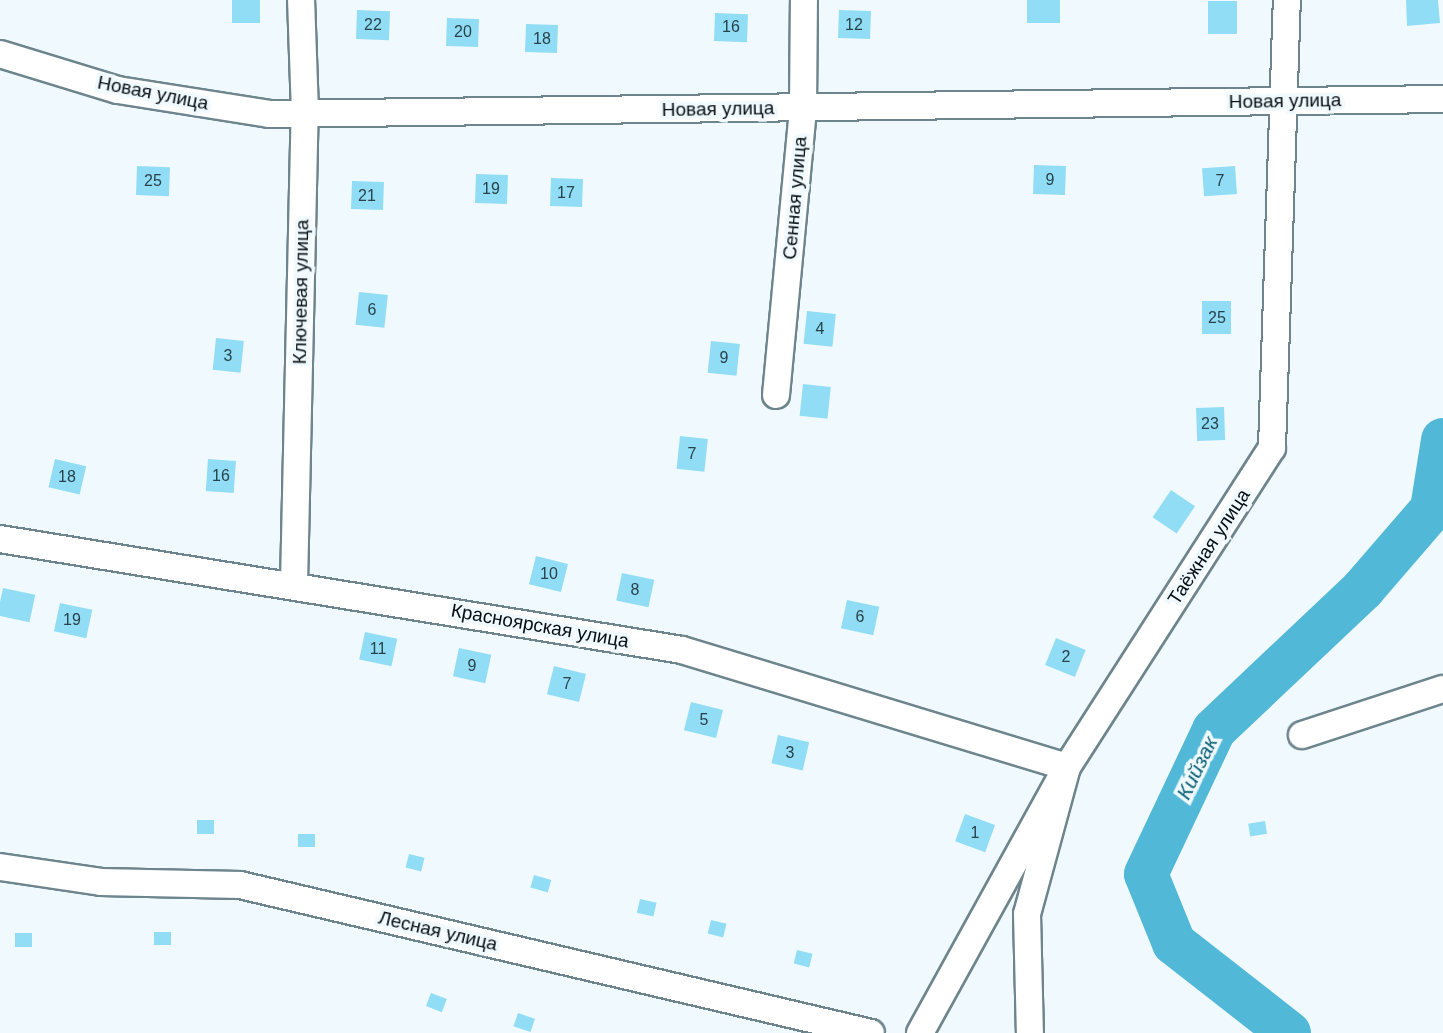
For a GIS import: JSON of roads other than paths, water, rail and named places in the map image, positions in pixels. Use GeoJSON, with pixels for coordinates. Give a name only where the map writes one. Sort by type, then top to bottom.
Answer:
{"type":"FeatureCollection","features":[{"type":"Feature","properties":{"kind":"street","name":"Ключевая улица"},"geometry":{"type":"LineString","coordinates":[[294,584],[305,113],[302,0]]}},
{"type":"Feature","properties":{"kind":"street","name":"Сенная улица"},"geometry":{"type":"LineString","coordinates":[[776,395],[803,108],[804,0]]}},
{"type":"Feature","properties":{"kind":"street","name":"Таёжная улица"},"geometry":{"type":"LineString","coordinates":[[920,1033],[1067,767],[1272,448],[1287,0]]}},
{"type":"Feature","properties":{"kind":"street","name":"Новая улица"},"geometry":{"type":"LineString","coordinates":[[0,54],[118,90],[305,113],[1443,99]]}},
{"type":"Feature","properties":{"kind":"street","name":"Красноярская улица"},"geometry":{"type":"LineString","coordinates":[[0,539],[294,584],[682,650],[1067,767]]}},
{"type":"Feature","properties":{"kind":"street"},"geometry":{"type":"LineString","coordinates":[[1303,735],[1443,690]]}},
{"type":"Feature","properties":{"kind":"street"},"geometry":{"type":"LineString","coordinates":[[1030,1033],[1027,914],[1067,767]]}},
{"type":"Feature","properties":{"kind":"street","name":"Лесная улица"},"geometry":{"type":"LineString","coordinates":[[0,867],[101,882],[240,885],[871,1033]]}},
{"type":"Feature","properties":{"kind":"waterway","name":"Кийзак"},"geometry":{"type":"LineString","coordinates":[[1289,1033],[1174,943],[1146,874],[1214,730],[1363,589],[1432,509],[1443,440]]}}]}
